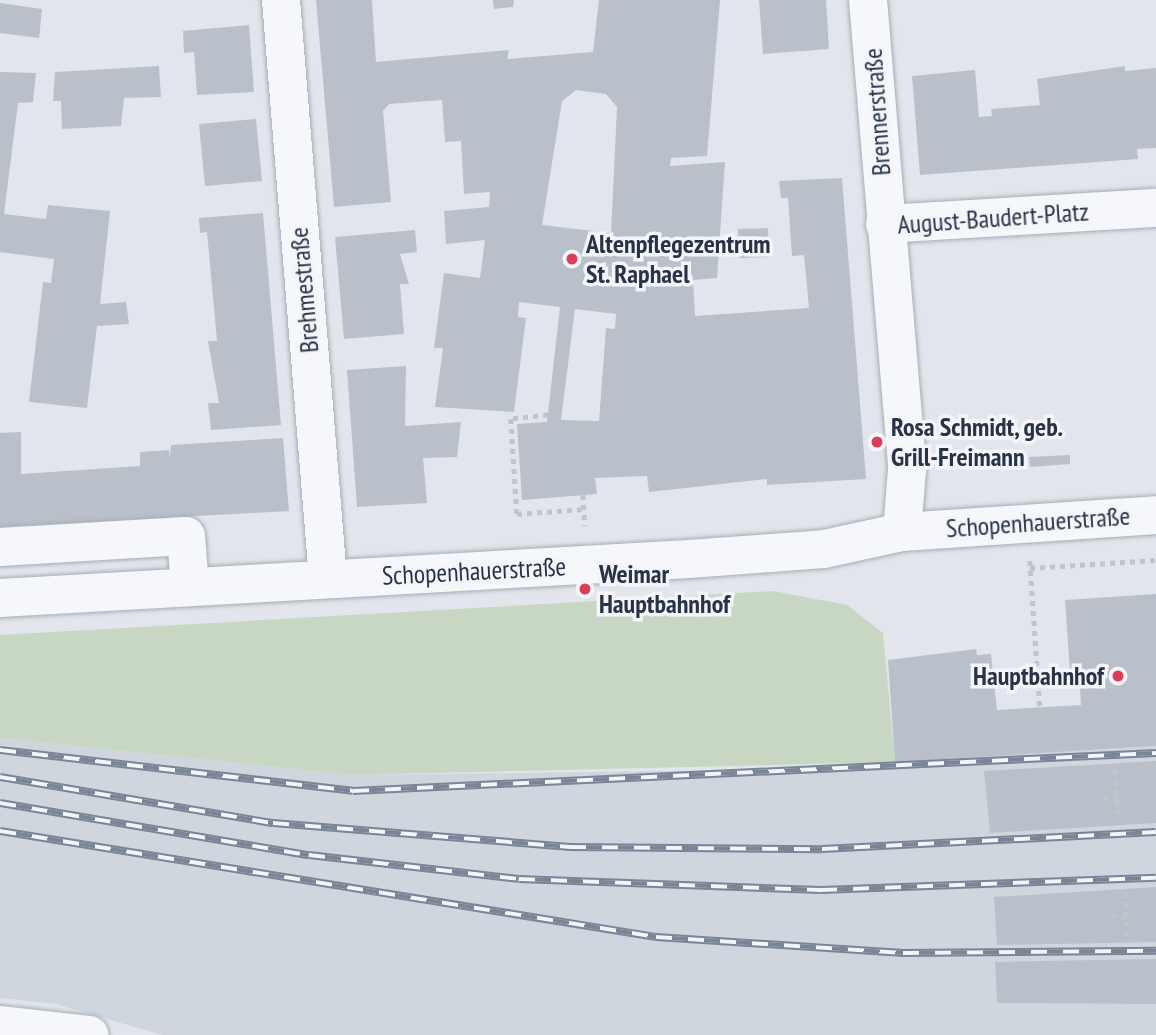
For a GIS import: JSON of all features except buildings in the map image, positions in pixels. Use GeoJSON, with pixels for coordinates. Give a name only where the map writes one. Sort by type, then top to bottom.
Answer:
{"type":"FeatureCollection","features":[{"type":"Feature","properties":{"kind":"street","name":"Brehmestraße"},"geometry":{"type":"LineString","coordinates":[[281,0],[328,579]]}},
{"type":"Feature","properties":{"kind":"street","name":"Brennerstraße"},"geometry":{"type":"LineString","coordinates":[[868,0],[885,224]]}},
{"type":"Feature","properties":{"kind":"street","name":"August-Baudert-Platz"},"geometry":{"type":"LineString","coordinates":[[902,532],[907,469],[885,224],[1156,208]]}},
{"type":"Feature","properties":{"kind":"street","name":"Schopenhauerstraße"},"geometry":{"type":"LineString","coordinates":[[0,598],[824,549],[902,532],[1156,514]]}},
{"type":"Feature","properties":{"kind":"street"},"geometry":{"type":"LineString","coordinates":[[0,547],[186,536],[190,587]]}},
{"type":"Feature","properties":{"kind":"street"},"geometry":{"type":"LineString","coordinates":[[0,1025],[89,1035]]}},
{"type":"Feature","properties":{"kind":"path"},"geometry":{"type":"LineString","coordinates":[[548,415],[511,419],[517,514],[584,509]]}},
{"type":"Feature","properties":{"kind":"path"},"geometry":{"type":"LineString","coordinates":[[583,495],[585,526]]}},
{"type":"Feature","properties":{"kind":"path"},"geometry":{"type":"LineString","coordinates":[[1027,522],[1040,707]]}},
{"type":"Feature","properties":{"kind":"path"},"geometry":{"type":"LineString","coordinates":[[1030,568],[1156,560]]}},
{"type":"Feature","properties":{"kind":"path"},"geometry":{"type":"LineString","coordinates":[[1038,684],[1079,681]]}},
{"type":"Feature","properties":{"kind":"path"},"geometry":{"type":"LineString","coordinates":[[1115,770],[1119,822]]}},
{"type":"Feature","properties":{"kind":"path"},"geometry":{"type":"LineString","coordinates":[[1103,797],[1117,796]]}},
{"type":"Feature","properties":{"kind":"path"},"geometry":{"type":"LineString","coordinates":[[1125,892],[1128,943]]}},
{"type":"Feature","properties":{"kind":"path"},"geometry":{"type":"LineString","coordinates":[[1112,917],[1126,916]]}},
{"type":"Feature","properties":{"kind":"shaded area"},"geometry":{"type":"Polygon","coordinates":[[[0,738],[352,775],[743,770],[1156,746],[1156,1035],[162,1035],[56,1004],[0,998],[0,738]]]}},
{"type":"Feature","properties":{"kind":"green space"},"geometry":{"type":"Polygon","coordinates":[[[773,591],[847,605],[883,633],[895,762],[352,775],[0,738],[0,635],[773,591]]]}},
{"type":"Feature","properties":{"kind":"railway"},"geometry":{"type":"LineString","coordinates":[[0,750],[353,791],[1156,753]]}},
{"type":"Feature","properties":{"kind":"railway"},"geometry":{"type":"LineString","coordinates":[[0,777],[273,823],[570,847],[822,849],[1156,832]]}},
{"type":"Feature","properties":{"kind":"railway"},"geometry":{"type":"LineString","coordinates":[[0,803],[309,855],[519,879],[821,890],[1156,878]]}},
{"type":"Feature","properties":{"kind":"railway"},"geometry":{"type":"LineString","coordinates":[[0,831],[656,937],[903,953],[1156,951]]}},
{"type":"Feature","properties":{"kind":"place","name":"Altenpflegezentrum St. Raphael"},"geometry":{"type":"Point","coordinates":[572,259]}},
{"type":"Feature","properties":{"kind":"place","name":"Rosa Schmidt, geb. Grill-Freimann"},"geometry":{"type":"Point","coordinates":[877,442]}},
{"type":"Feature","properties":{"kind":"place","name":"Weimar Hauptbahnhof"},"geometry":{"type":"Point","coordinates":[585,589]}},
{"type":"Feature","properties":{"kind":"place","name":"Hauptbahnhof"},"geometry":{"type":"Point","coordinates":[1118,676]}}]}
